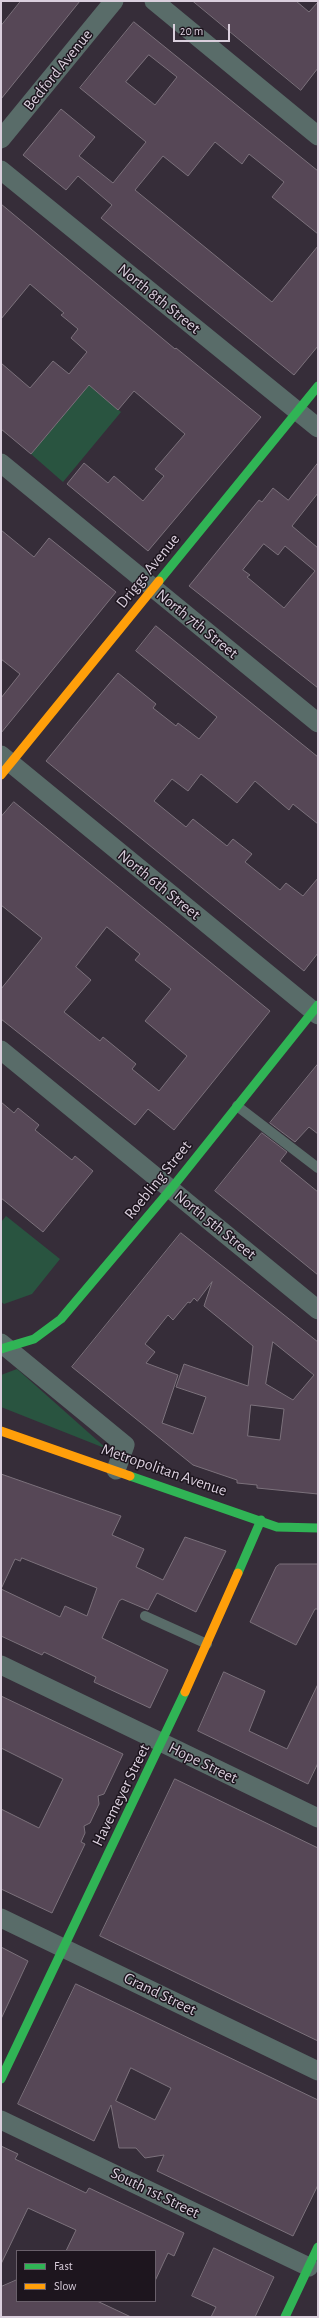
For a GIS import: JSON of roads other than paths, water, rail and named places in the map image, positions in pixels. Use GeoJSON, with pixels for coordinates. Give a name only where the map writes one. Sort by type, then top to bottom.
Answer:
{"type":"FeatureCollection","features":[{"type":"Feature","properties":{"kind":"street","name":"Bedford Avenue"},"geometry":{"type":"LineString","coordinates":[[1,139],[114,1]]}},
{"type":"Feature","properties":{"kind":"street"},"geometry":{"type":"LineString","coordinates":[[154,1],[318,136]]}},
{"type":"Feature","properties":{"kind":"street","name":"North 8th Street"},"geometry":{"type":"LineString","coordinates":[[1,170],[318,428]]}},
{"type":"Feature","properties":{"kind":"street","name":"Driggs Avenue"},"geometry":{"type":"LineString","coordinates":[[4,764],[154,588],[318,386]]}},
{"type":"Feature","properties":{"kind":"street","name":"North 7th Street"},"geometry":{"type":"LineString","coordinates":[[1,463],[318,723]]}},
{"type":"Feature","properties":{"kind":"street","name":"North 6th Street"},"geometry":{"type":"LineString","coordinates":[[4,764],[316,1011]]}},
{"type":"Feature","properties":{"kind":"street","name":"Roebling Street"},"geometry":{"type":"LineString","coordinates":[[3,1346],[34,1339],[61,1319],[171,1189],[237,1106],[316,1011]]}},
{"type":"Feature","properties":{"kind":"street","name":"North 5th Street"},"geometry":{"type":"LineString","coordinates":[[1,1050],[318,1310]]}},
{"type":"Feature","properties":{"kind":"street"},"geometry":{"type":"LineString","coordinates":[[3,1346],[125,1446],[116,1470]]}},
{"type":"Feature","properties":{"kind":"street","name":"Metropolitan Avenue"},"geometry":{"type":"LineString","coordinates":[[1,1431],[277,1526],[318,1528]]}},
{"type":"Feature","properties":{"kind":"street","name":"Havemeyer Street"},"geometry":{"type":"LineString","coordinates":[[1,2079],[162,1743],[261,1520]]}},
{"type":"Feature","properties":{"kind":"street","name":"Hope Street"},"geometry":{"type":"LineString","coordinates":[[1,1666],[318,1818]]}},
{"type":"Feature","properties":{"kind":"street","name":"Grand Street"},"geometry":{"type":"LineString","coordinates":[[1,1918],[318,2070]]}},
{"type":"Feature","properties":{"kind":"street","name":"South 1st Street"},"geometry":{"type":"LineString","coordinates":[[1,2120],[309,2267]]}},
{"type":"Feature","properties":{"kind":"street"},"geometry":{"type":"LineString","coordinates":[[285,2317],[318,2247]]}},
{"type":"Feature","properties":{"kind":"lane"},"geometry":{"type":"LineString","coordinates":[[237,1106],[318,1168]]}},
{"type":"Feature","properties":{"kind":"lane"},"geometry":{"type":"LineString","coordinates":[[145,1616],[207,1644]]}}]}
